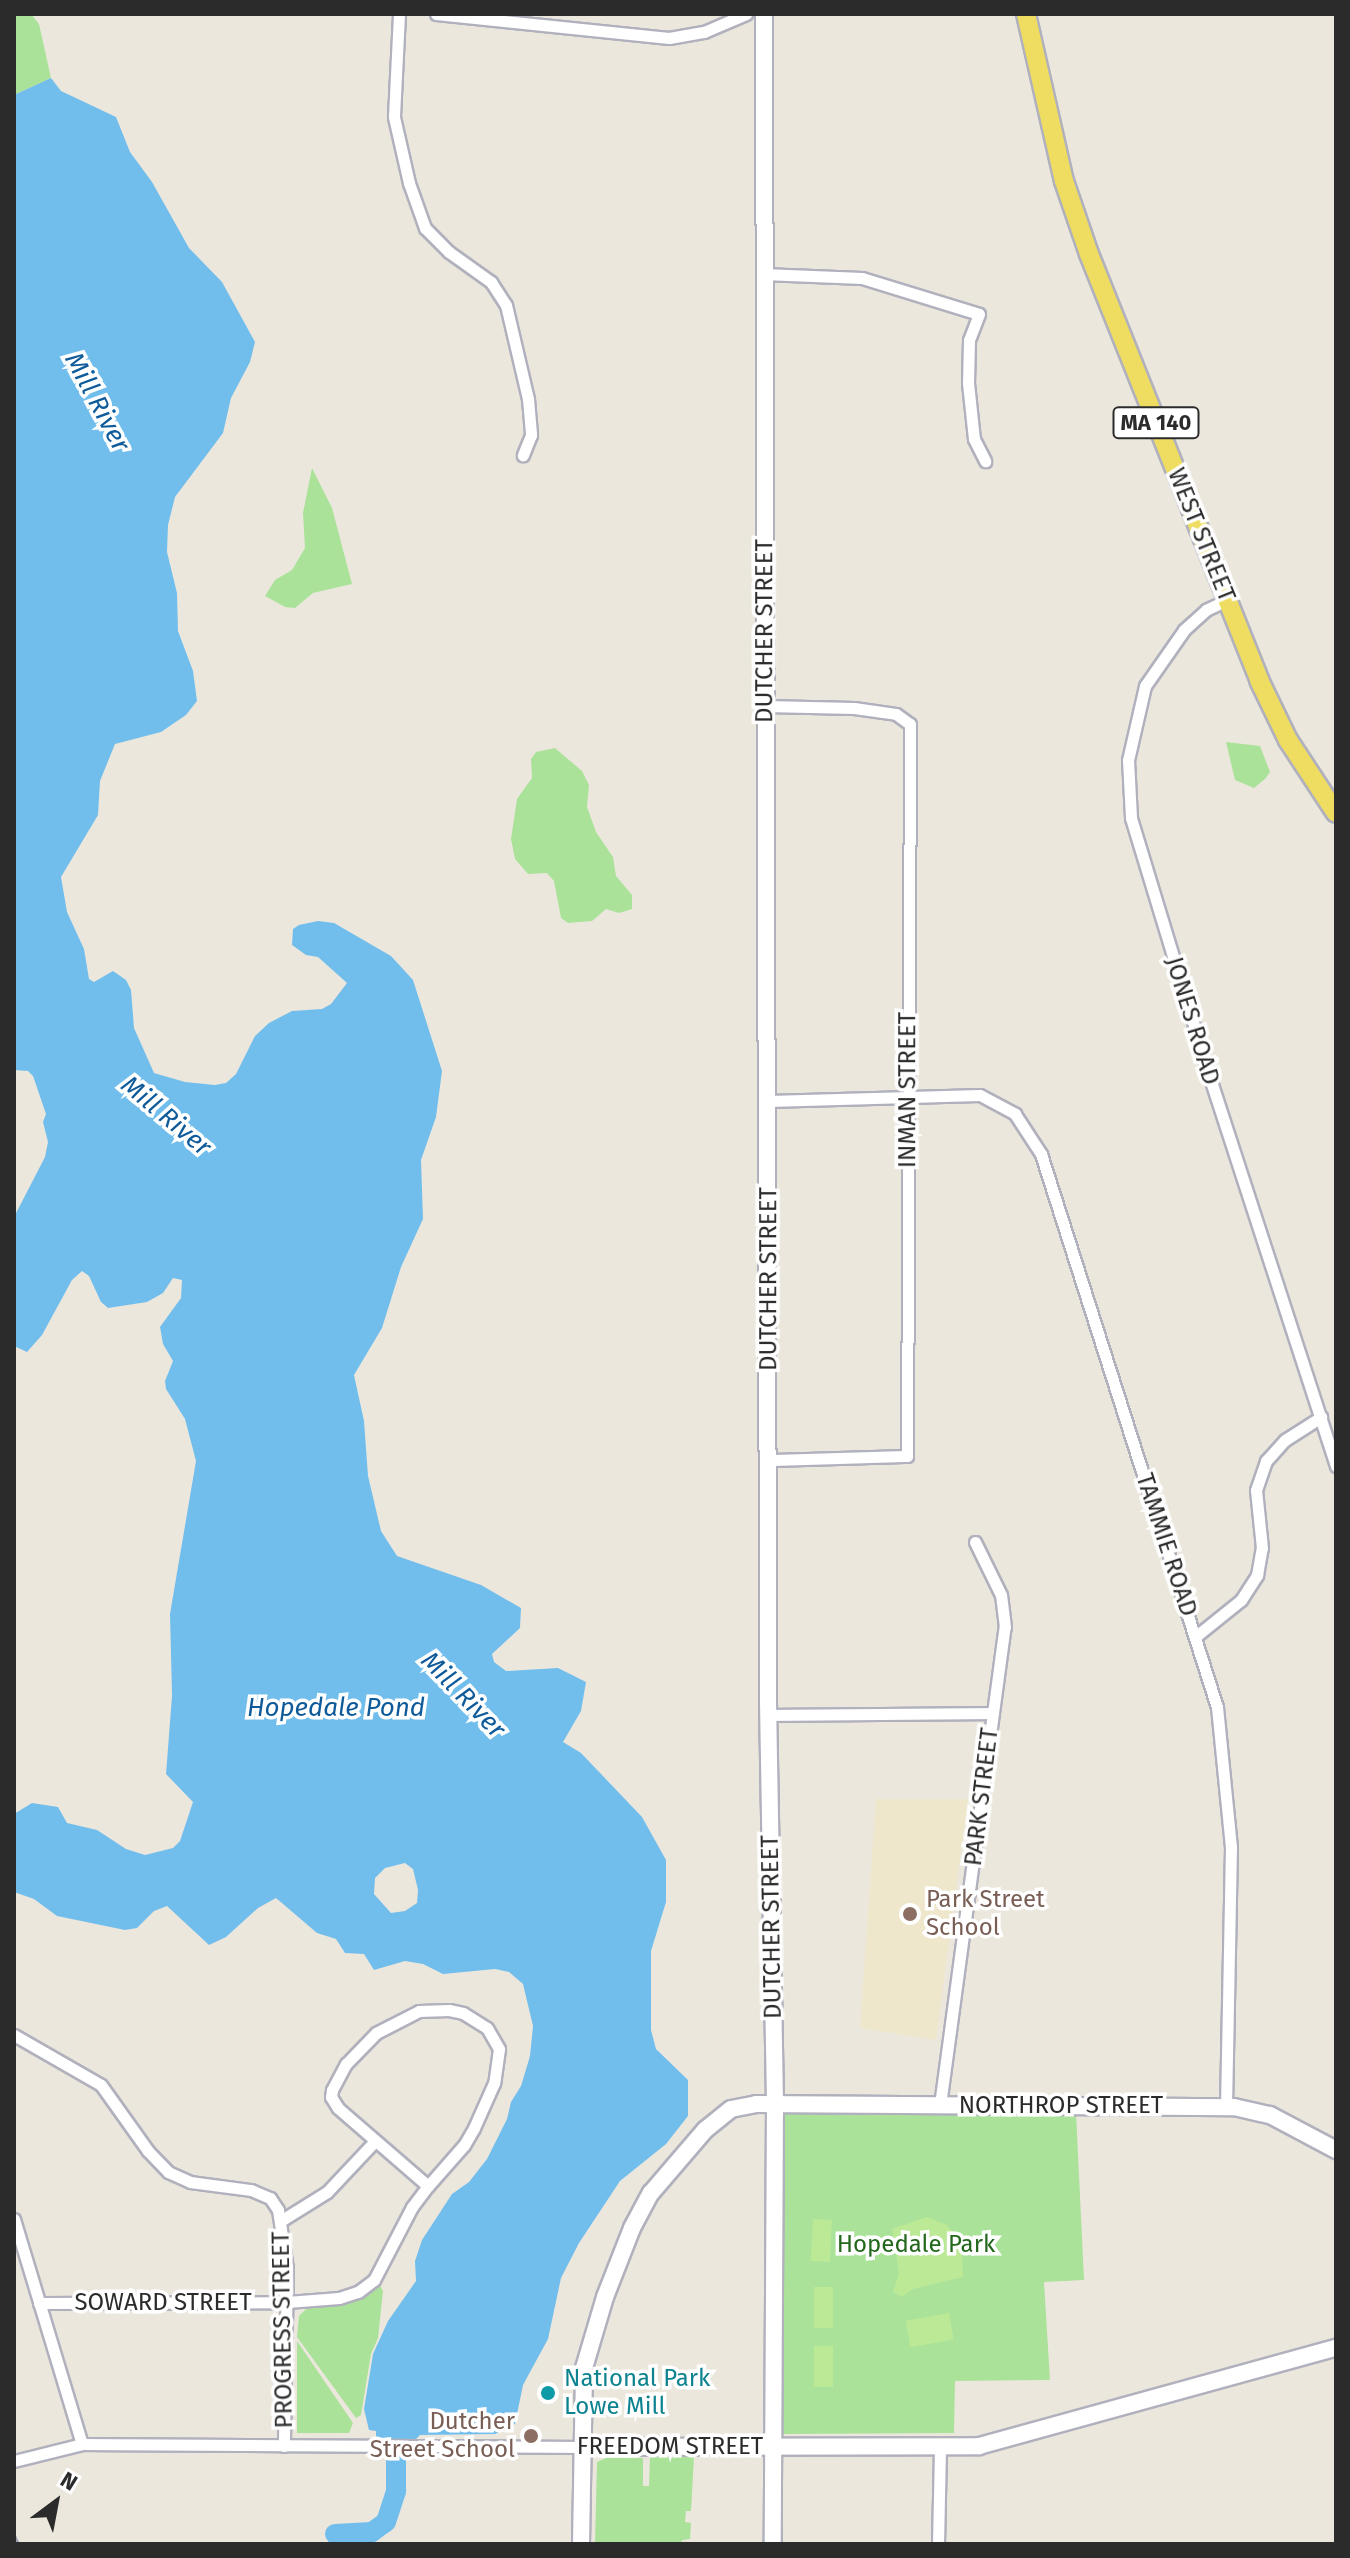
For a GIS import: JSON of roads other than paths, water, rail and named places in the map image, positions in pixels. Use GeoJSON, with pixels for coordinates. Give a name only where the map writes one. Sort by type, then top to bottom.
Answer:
{"type":"FeatureCollection","features":[{"type":"Feature","properties":{"kind":"main road","name":"WEST STREET"},"geometry":{"type":"LineString","coordinates":[[1026,14],[1064,181],[1089,254],[1227,600],[1288,740],[1336,813]]}},
{"type":"Feature","properties":{"kind":"street"},"geometry":{"type":"LineString","coordinates":[[399,14],[393,82],[394,117],[407,176],[425,228],[449,252],[491,282],[506,305],[528,399],[531,435],[523,455]]}},
{"type":"Feature","properties":{"kind":"street"},"geometry":{"type":"LineString","coordinates":[[436,14],[669,38],[704,32],[746,14]]}},
{"type":"Feature","properties":{"kind":"street","name":"DUTCHER STREET"},"geometry":{"type":"LineString","coordinates":[[764,14],[769,1715],[775,2104],[773,2544]]}},
{"type":"Feature","properties":{"kind":"street"},"geometry":{"type":"LineString","coordinates":[[763,274],[862,278],[979,314],[969,340],[969,420],[985,461]]}},
{"type":"Feature","properties":{"kind":"street","name":"JONES ROAD"},"geometry":{"type":"LineString","coordinates":[[1227,600],[1206,610],[1184,630],[1145,686],[1128,760],[1131,818],[1210,1078],[1336,1466]]}},
{"type":"Feature","properties":{"kind":"street","name":"INMAN STREET"},"geometry":{"type":"LineString","coordinates":[[765,706],[854,708],[896,714],[910,724],[907,1456],[770,1460]]}},
{"type":"Feature","properties":{"kind":"street","name":"TAMMIE ROAD"},"geometry":{"type":"LineString","coordinates":[[768,1101],[986,1096],[1015,1114],[1035,1141],[1051,1181],[1217,1707],[1231,1823],[1226,2107]]}},
{"type":"Feature","properties":{"kind":"street"},"geometry":{"type":"LineString","coordinates":[[1195,1637],[1241,1600],[1257,1575],[1262,1548],[1256,1490],[1266,1461],[1285,1440],[1321,1417]]}},
{"type":"Feature","properties":{"kind":"street","name":"PARK STREET"},"geometry":{"type":"LineString","coordinates":[[940,2105],[1005,1611],[998,1586],[975,1542]]}},
{"type":"Feature","properties":{"kind":"street"},"geometry":{"type":"LineString","coordinates":[[769,1715],[993,1713]]}},
{"type":"Feature","properties":{"kind":"street"},"geometry":{"type":"LineString","coordinates":[[419,2011],[463,2013],[487,2028],[499,2049],[489,2099],[464,2145],[428,2186],[375,2141],[331,2097],[336,2081],[356,2052],[391,2023],[419,2011]]}},
{"type":"Feature","properties":{"kind":"street","name":"PROGRESS STREET"},"geometry":{"type":"LineString","coordinates":[[14,2035],[101,2085],[148,2151],[168,2172],[190,2182],[270,2198],[282,2220],[287,2302],[284,2446]]}},
{"type":"Feature","properties":{"kind":"street","name":"NORTHROP STREET"},"geometry":{"type":"LineString","coordinates":[[581,2544],[584,2368],[589,2345],[641,2209],[667,2173],[722,2114],[744,2105],[775,2104],[1226,2107],[1263,2112],[1336,2150]]}},
{"type":"Feature","properties":{"kind":"street"},"geometry":{"type":"LineString","coordinates":[[282,2220],[327,2192],[375,2141]]}},
{"type":"Feature","properties":{"kind":"street","name":"SOWARD STREET"},"geometry":{"type":"LineString","coordinates":[[39,2303],[287,2302],[339,2298],[358,2292],[374,2280],[412,2207],[428,2186]]}},
{"type":"Feature","properties":{"kind":"street"},"geometry":{"type":"LineString","coordinates":[[14,2219],[82,2444]]}},
{"type":"Feature","properties":{"kind":"street","name":"FREEDOM STREET"},"geometry":{"type":"LineString","coordinates":[[14,2461],[82,2444],[773,2448],[979,2446],[1336,2348]]}},
{"type":"Feature","properties":{"kind":"street"},"geometry":{"type":"LineString","coordinates":[[938,2544],[940,2446]]}},
{"type":"Feature","properties":{"kind":"water","name":"Hopedale Pond"},"geometry":{"type":"Polygon","coordinates":[[[51,78],[61,91],[116,117],[130,152],[152,182],[189,248],[222,282],[255,342],[250,362],[231,398],[223,433],[175,497],[168,525],[167,552],[177,593],[178,631],[193,671],[197,701],[186,715],[161,732],[115,744],[100,781],[98,815],[61,877],[67,912],[84,949],[89,979],[94,982],[113,971],[126,980],[131,990],[134,1028],[154,1073],[185,1082],[215,1085],[226,1083],[236,1074],[255,1036],[269,1023],[292,1011],[322,1009],[331,1004],[347,983],[318,957],[306,955],[292,945],[293,929],[299,925],[318,921],[334,923],[391,956],[413,980],[442,1071],[436,1117],[421,1160],[423,1219],[401,1267],[382,1328],[354,1375],[364,1421],[368,1476],[381,1531],[397,1556],[481,1585],[521,1608],[520,1628],[492,1654],[494,1662],[506,1671],[558,1668],[586,1682],[581,1711],[563,1742],[581,1753],[642,1817],[666,1860],[666,1902],[651,1951],[651,2030],[656,2049],[688,2080],[688,2116],[666,2144],[620,2181],[579,2243],[561,2278],[548,2339],[523,2385],[515,2424],[495,2434],[420,2435],[415,2440],[415,2454],[376,2454],[376,2431],[369,2430],[364,2409],[373,2354],[388,2321],[416,2281],[415,2261],[422,2240],[452,2194],[469,2182],[487,2159],[521,2086],[530,2056],[533,2026],[523,1984],[509,1972],[495,1969],[443,1974],[423,1964],[405,1961],[374,1970],[364,1954],[345,1953],[336,1939],[317,1933],[276,1898],[258,1908],[226,1937],[209,1945],[167,1906],[154,1911],[137,1928],[125,1930],[57,1916],[34,1899],[14,1892],[14,1814],[32,1803],[58,1807],[67,1823],[97,1830],[126,1849],[145,1855],[173,1848],[180,1841],[193,1802],[166,1774],[172,1696],[170,1614],[196,1461],[185,1419],[166,1389],[165,1381],[173,1361],[163,1344],[160,1327],[181,1298],[182,1280],[173,1278],[163,1293],[147,1302],[108,1308],[101,1302],[89,1276],[82,1271],[72,1280],[42,1335],[27,1352],[14,1346],[14,1217],[45,1157],[48,1142],[43,1122],[46,1114],[33,1076],[28,1071],[14,1070],[14,95],[51,78]],[[405,1863],[385,1868],[375,1878],[374,1894],[391,1913],[405,1911],[417,1903],[418,1890],[413,1869],[405,1863]]]}},
{"type":"Feature","properties":{"kind":"waterway","name":"Mill River"},"geometry":{"type":"LineString","coordinates":[[335,2534],[372,2532],[386,2522],[396,2491],[396,2429]]}},
{"type":"Feature","properties":{"kind":"railway"},"geometry":{"type":"LineString","coordinates":[[14,2535],[18,2544]]}},
{"type":"Feature","properties":{"kind":"place","name":"Park Street School"},"geometry":{"type":"Point","coordinates":[910,1914]}},
{"type":"Feature","properties":{"kind":"place","name":"National Park Lowe Mill"},"geometry":{"type":"Point","coordinates":[548,2393]}},
{"type":"Feature","properties":{"kind":"place","name":"Dutcher Street School"},"geometry":{"type":"Point","coordinates":[531,2436]}},
{"type":"Feature","properties":{"kind":"park label","name":"Hopedale Park"},"geometry":{"type":"Point","coordinates":[916,2245]}}]}
